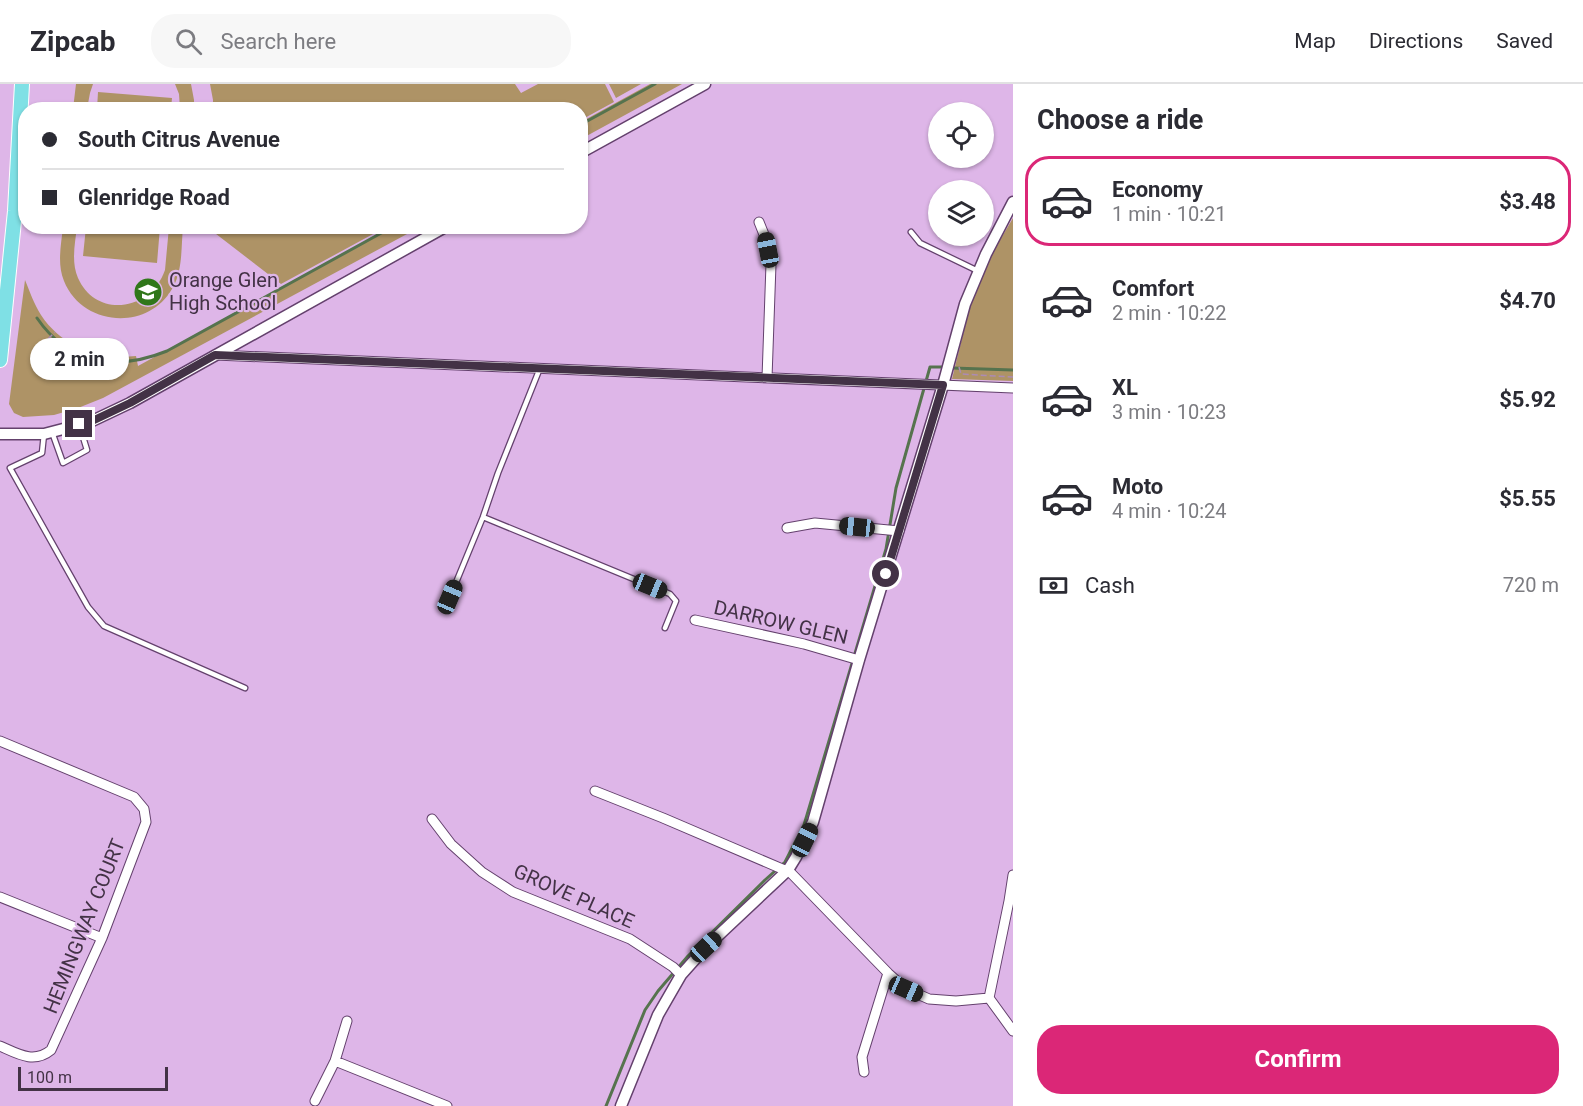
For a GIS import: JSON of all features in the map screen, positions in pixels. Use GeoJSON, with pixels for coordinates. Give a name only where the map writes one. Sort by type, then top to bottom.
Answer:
{"type":"FeatureCollection","features":[{"type":"Feature","properties":{"kind":"main road"},"geometry":{"type":"LineString","coordinates":[[21,102],[22,84]]}},
{"type":"Feature","properties":{"kind":"main road"},"geometry":{"type":"LineString","coordinates":[[0,360],[15,211],[18,157]]}},
{"type":"Feature","properties":{"kind":"street"},"geometry":{"type":"LineString","coordinates":[[588,149],[705,84]]}},
{"type":"Feature","properties":{"kind":"street"},"geometry":{"type":"LineString","coordinates":[[621,1106],[658,1015],[681,975],[706,947],[787,870],[813,822],[965,304],[986,254],[1013,202]]}},
{"type":"Feature","properties":{"kind":"street"},"geometry":{"type":"LineString","coordinates":[[759,222],[771,264],[766,378]]}},
{"type":"Feature","properties":{"kind":"street"},"geometry":{"type":"LineString","coordinates":[[0,434],[48,433],[90,422],[130,403],[433,234]]}},
{"type":"Feature","properties":{"kind":"street"},"geometry":{"type":"LineString","coordinates":[[215,355],[1013,388]]}},
{"type":"Feature","properties":{"kind":"street"},"geometry":{"type":"LineString","coordinates":[[787,528],[815,523],[899,531]]}},
{"type":"Feature","properties":{"kind":"street","name":"DARROW GLEN"},"geometry":{"type":"LineString","coordinates":[[695,620],[804,644],[859,660]]}},
{"type":"Feature","properties":{"kind":"street","name":"HEMINGWAY COURT"},"geometry":{"type":"LineString","coordinates":[[0,741],[134,798],[144,809],[146,822],[102,938],[51,1050],[35,1058],[0,1046]]}},
{"type":"Feature","properties":{"kind":"street"},"geometry":{"type":"LineString","coordinates":[[595,791],[787,870],[906,989],[929,999],[956,1001],[989,998]]}},
{"type":"Feature","properties":{"kind":"street","name":"GROVE PLACE"},"geometry":{"type":"LineString","coordinates":[[432,819],[451,844],[482,872],[513,892],[630,939],[674,967],[681,975]]}},
{"type":"Feature","properties":{"kind":"street"},"geometry":{"type":"LineString","coordinates":[[1013,875],[1011,899],[989,998],[1013,1031]]}},
{"type":"Feature","properties":{"kind":"street"},"geometry":{"type":"LineString","coordinates":[[0,897],[102,938]]}},
{"type":"Feature","properties":{"kind":"street"},"geometry":{"type":"LineString","coordinates":[[864,1072],[862,1057],[888,973]]}},
{"type":"Feature","properties":{"kind":"street"},"geometry":{"type":"LineString","coordinates":[[315,1101],[335,1061],[347,1021]]}},
{"type":"Feature","properties":{"kind":"street"},"geometry":{"type":"LineString","coordinates":[[335,1061],[447,1106]]}},
{"type":"Feature","properties":{"kind":"lane"},"geometry":{"type":"LineString","coordinates":[[910,232],[920,243],[979,271]]}},
{"type":"Feature","properties":{"kind":"lane"},"geometry":{"type":"LineString","coordinates":[[450,597],[540,368]]}},
{"type":"Feature","properties":{"kind":"lane"},"geometry":{"type":"LineString","coordinates":[[48,433],[63,464],[87,450],[79,424]]}},
{"type":"Feature","properties":{"kind":"lane"},"geometry":{"type":"LineString","coordinates":[[48,433],[42,453],[10,468],[88,607],[104,626],[245,688]]}},
{"type":"Feature","properties":{"kind":"lane"},"geometry":{"type":"LineString","coordinates":[[483,517],[670,594],[676,602],[665,628]]}},
{"type":"Feature","properties":{"kind":"path"},"geometry":{"type":"LineString","coordinates":[[48,339],[55,332]]}},
{"type":"Feature","properties":{"kind":"path"},"geometry":{"type":"LineString","coordinates":[[960,361],[961,374],[1013,377]]}},
{"type":"Feature","properties":{"kind":"shaded area"},"geometry":{"type":"Polygon","coordinates":[[[76,84],[93,84],[88,102],[74,102],[76,84]]]}},
{"type":"Feature","properties":{"kind":"shaded area"},"geometry":{"type":"Polygon","coordinates":[[[175,84],[191,84],[194,102],[180,102],[175,84]]]}},
{"type":"Feature","properties":{"kind":"shaded area"},"geometry":{"type":"Polygon","coordinates":[[[210,84],[515,84],[521,93],[538,84],[605,84],[614,102],[588,116],[588,102],[213,102],[210,84]]]}},
{"type":"Feature","properties":{"kind":"shaded area"},"geometry":{"type":"Polygon","coordinates":[[[609,84],[641,84],[616,98],[609,84]]]}},
{"type":"Feature","properties":{"kind":"shaded area"},"geometry":{"type":"Polygon","coordinates":[[[650,84],[682,84],[588,135],[588,118],[650,84]]]}},
{"type":"Feature","properties":{"kind":"shaded area"},"geometry":{"type":"Polygon","coordinates":[[[98,92],[172,98],[172,102],[97,102],[98,92]]]}},
{"type":"Feature","properties":{"kind":"shaded area"},"geometry":{"type":"Polygon","coordinates":[[[1013,218],[1013,381],[952,379],[970,306],[990,257],[1013,218]]]}},
{"type":"Feature","properties":{"kind":"shaded area"},"geometry":{"type":"Polygon","coordinates":[[[62,234],[76,234],[74,252],[76,272],[86,291],[97,300],[123,305],[148,294],[158,284],[165,270],[168,234],[183,234],[180,267],[172,289],[161,303],[147,312],[132,317],[115,318],[99,315],[85,307],[73,296],[64,281],[60,254],[62,234]]]}},
{"type":"Feature","properties":{"kind":"shaded area"},"geometry":{"type":"Polygon","coordinates":[[[85,234],[159,234],[157,263],[83,256],[85,234]]]}},
{"type":"Feature","properties":{"kind":"shaded area"},"geometry":{"type":"Polygon","coordinates":[[[216,234],[373,234],[281,284],[216,234]]]}},
{"type":"Feature","properties":{"kind":"shaded area"},"geometry":{"type":"Polygon","coordinates":[[[378,234],[407,234],[103,398],[54,415],[23,417],[14,413],[9,404],[25,280],[41,315],[60,335],[71,343],[95,353],[122,357],[136,356],[138,366],[378,234]]]}},
{"type":"Feature","properties":{"kind":"waterway"},"geometry":{"type":"LineString","coordinates":[[588,121],[655,84]]}},
{"type":"Feature","properties":{"kind":"waterway"},"geometry":{"type":"LineString","coordinates":[[37,318],[64,346],[96,360],[131,361],[149,357],[167,351],[379,234]]}},
{"type":"Feature","properties":{"kind":"waterway"},"geometry":{"type":"LineString","coordinates":[[606,1106],[645,1010],[658,991],[688,956],[785,862],[804,825],[886,549],[896,488],[930,367],[945,367]]}},
{"type":"Feature","properties":{"kind":"waterway"},"geometry":{"type":"LineString","coordinates":[[952,368],[1013,370]]}},
{"type":"Feature","properties":{"kind":"place","name":"Orange Glen High School"},"geometry":{"type":"Point","coordinates":[148,292]}},
{"type":"Feature","properties":{"kind":"route"},"geometry":{"type":"LineString","coordinates":[[79,424],[90,422],[130,403],[215,355],[943,385],[886,574]]}}]}
